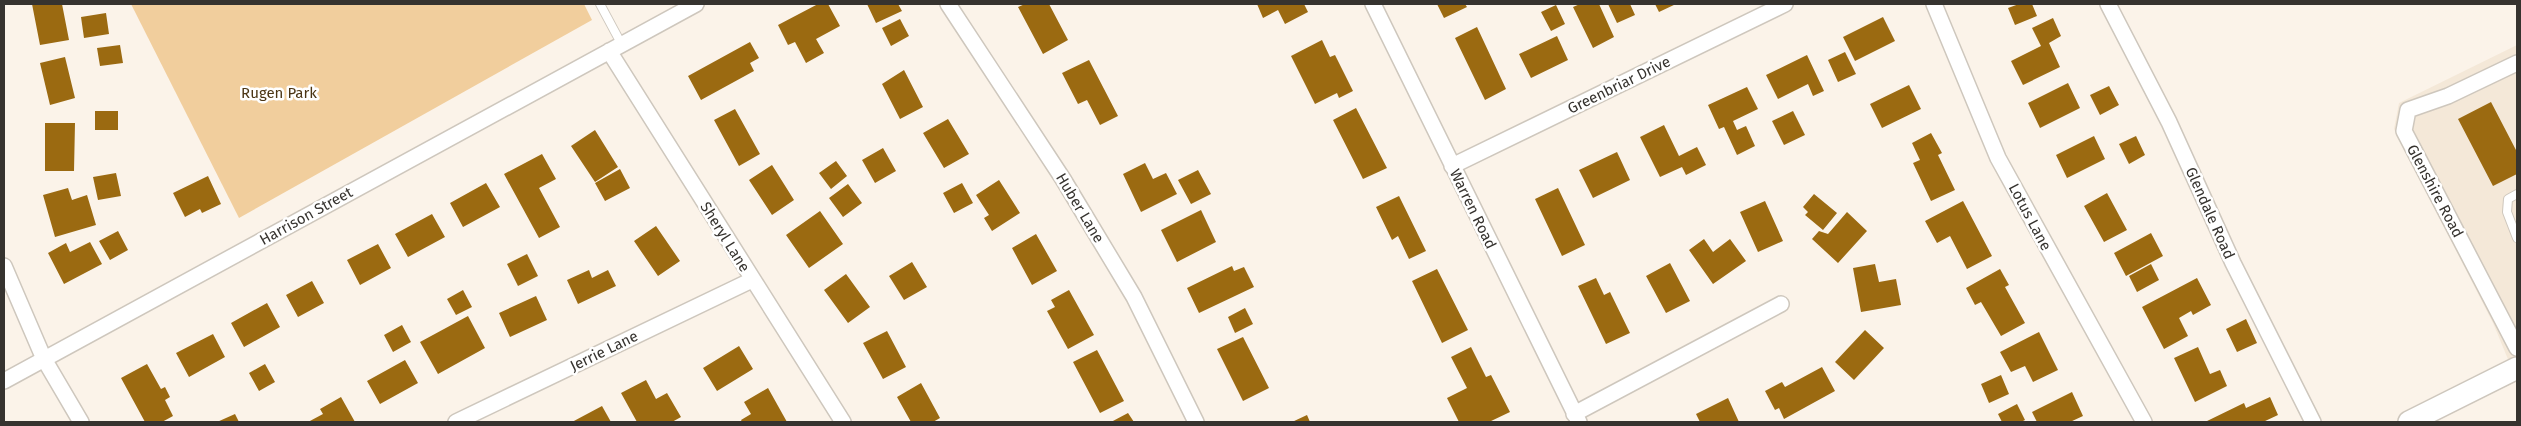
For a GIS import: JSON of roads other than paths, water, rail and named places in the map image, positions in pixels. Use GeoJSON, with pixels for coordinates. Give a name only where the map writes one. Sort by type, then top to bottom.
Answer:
{"type":"FeatureCollection","features":[{"type":"Feature","properties":{"kind":"main road"},"geometry":{"type":"LineString","coordinates":[[2408,422],[2517,368]]}},
{"type":"Feature","properties":{"kind":"street","name":"Harrison Street"},"geometry":{"type":"LineString","coordinates":[[4,381],[696,4]]}},
{"type":"Feature","properties":{"kind":"street","name":"Huber Lane"},"geometry":{"type":"LineString","coordinates":[[948,4],[1063,179],[1134,297],[1196,422]]}},
{"type":"Feature","properties":{"kind":"street","name":"Warren Road"},"geometry":{"type":"LineString","coordinates":[[1373,4],[1577,418],[1781,304]]}},
{"type":"Feature","properties":{"kind":"street","name":"Greenbriar Drive"},"geometry":{"type":"LineString","coordinates":[[1452,166],[1785,4]]}},
{"type":"Feature","properties":{"kind":"street","name":"Lotus Lane"},"geometry":{"type":"LineString","coordinates":[[1934,4],[1998,158],[2144,422]]}},
{"type":"Feature","properties":{"kind":"street","name":"Glendale Road"},"geometry":{"type":"LineString","coordinates":[[2108,4],[2169,122],[2233,263],[2313,422]]}},
{"type":"Feature","properties":{"kind":"street","name":"Sheryl Lane"},"geometry":{"type":"LineString","coordinates":[[615,48],[752,280],[842,422]]}},
{"type":"Feature","properties":{"kind":"street","name":"Glenshire Road"},"geometry":{"type":"LineString","coordinates":[[2517,63],[2448,96],[2408,110],[2404,131],[2517,348]]}},
{"type":"Feature","properties":{"kind":"street"},"geometry":{"type":"LineString","coordinates":[[4,266],[44,359],[81,422]]}},
{"type":"Feature","properties":{"kind":"street","name":"Jerrie Lane"},"geometry":{"type":"LineString","coordinates":[[456,422],[752,280]]}},
{"type":"Feature","properties":{"kind":"lane"},"geometry":{"type":"LineString","coordinates":[[600,4],[615,48]]}},
{"type":"Feature","properties":{"kind":"lane"},"geometry":{"type":"LineString","coordinates":[[2517,194],[2508,199],[2507,212],[2517,238]]}},
{"type":"Feature","properties":{"kind":"park label","name":"Rugen Park"},"geometry":{"type":"Point","coordinates":[279,93]}}]}
